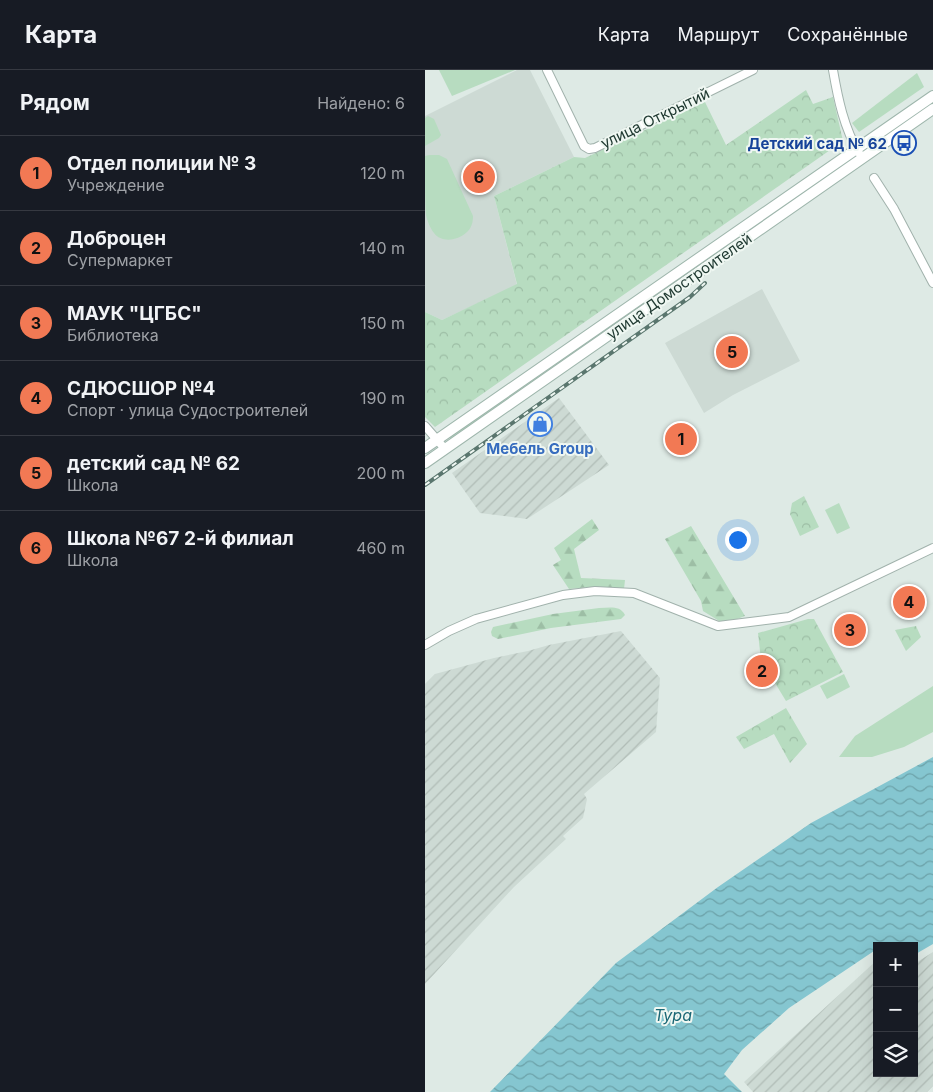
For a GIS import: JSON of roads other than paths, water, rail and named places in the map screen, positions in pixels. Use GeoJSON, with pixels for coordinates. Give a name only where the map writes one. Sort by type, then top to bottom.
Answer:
{"type":"FeatureCollection","features":[{"type":"Feature","properties":{"kind":"main road","name":"улица Домостроителей"},"geometry":{"type":"LineString","coordinates":[[425,448],[933,96]]}},
{"type":"Feature","properties":{"kind":"main road","name":"улица Домостроителей"},"geometry":{"type":"LineString","coordinates":[[425,463],[863,160],[933,109]]}},
{"type":"Feature","properties":{"kind":"street","name":"улица Открытий"},"geometry":{"type":"LineString","coordinates":[[547,70],[584,146],[589,149],[595,148],[753,70]]}},
{"type":"Feature","properties":{"kind":"street"},"geometry":{"type":"LineString","coordinates":[[833,70],[845,127],[863,160]]}},
{"type":"Feature","properties":{"kind":"street"},"geometry":{"type":"LineString","coordinates":[[874,178],[894,209],[933,283]]}},
{"type":"Feature","properties":{"kind":"street"},"geometry":{"type":"LineString","coordinates":[[425,426],[445,449]]}},
{"type":"Feature","properties":{"kind":"street"},"geometry":{"type":"LineString","coordinates":[[425,645],[449,631],[483,617],[563,595],[595,591],[634,593],[718,626],[789,617],[933,548]]}},
{"type":"Feature","properties":{"kind":"water","name":"Тура"},"geometry":{"type":"Polygon","coordinates":[[[933,757],[933,944],[918,953],[918,942],[873,942],[873,952],[789,1008],[742,1050],[724,1074],[742,1092],[490,1092],[616,963],[718,887],[811,823],[933,757]]]}},
{"type":"Feature","properties":{"kind":"railway"},"geometry":{"type":"LineString","coordinates":[[425,485],[690,297],[705,283]]}},
{"type":"Feature","properties":{"kind":"place","name":"Детский сад № 62"},"geometry":{"type":"Point","coordinates":[904,143]}},
{"type":"Feature","properties":{"kind":"place","name":"Школа №67 2-й филиал"},"geometry":{"type":"Point","coordinates":[479,177]}},
{"type":"Feature","properties":{"kind":"place","name":"детский сад № 62"},"geometry":{"type":"Point","coordinates":[732,352]}},
{"type":"Feature","properties":{"kind":"place","name":"Мебель Group"},"geometry":{"type":"Point","coordinates":[540,424]}},
{"type":"Feature","properties":{"kind":"place","name":"Отдел полиции № 3"},"geometry":{"type":"Point","coordinates":[681,439]}},
{"type":"Feature","properties":{"kind":"place","name":"СДЮСШОР №4"},"geometry":{"type":"Point","coordinates":[909,602]}},
{"type":"Feature","properties":{"kind":"place","name":"МАУК \"ЦГБС\""},"geometry":{"type":"Point","coordinates":[850,630]}},
{"type":"Feature","properties":{"kind":"place","name":"Доброцен"},"geometry":{"type":"Point","coordinates":[762,671]}}]}
